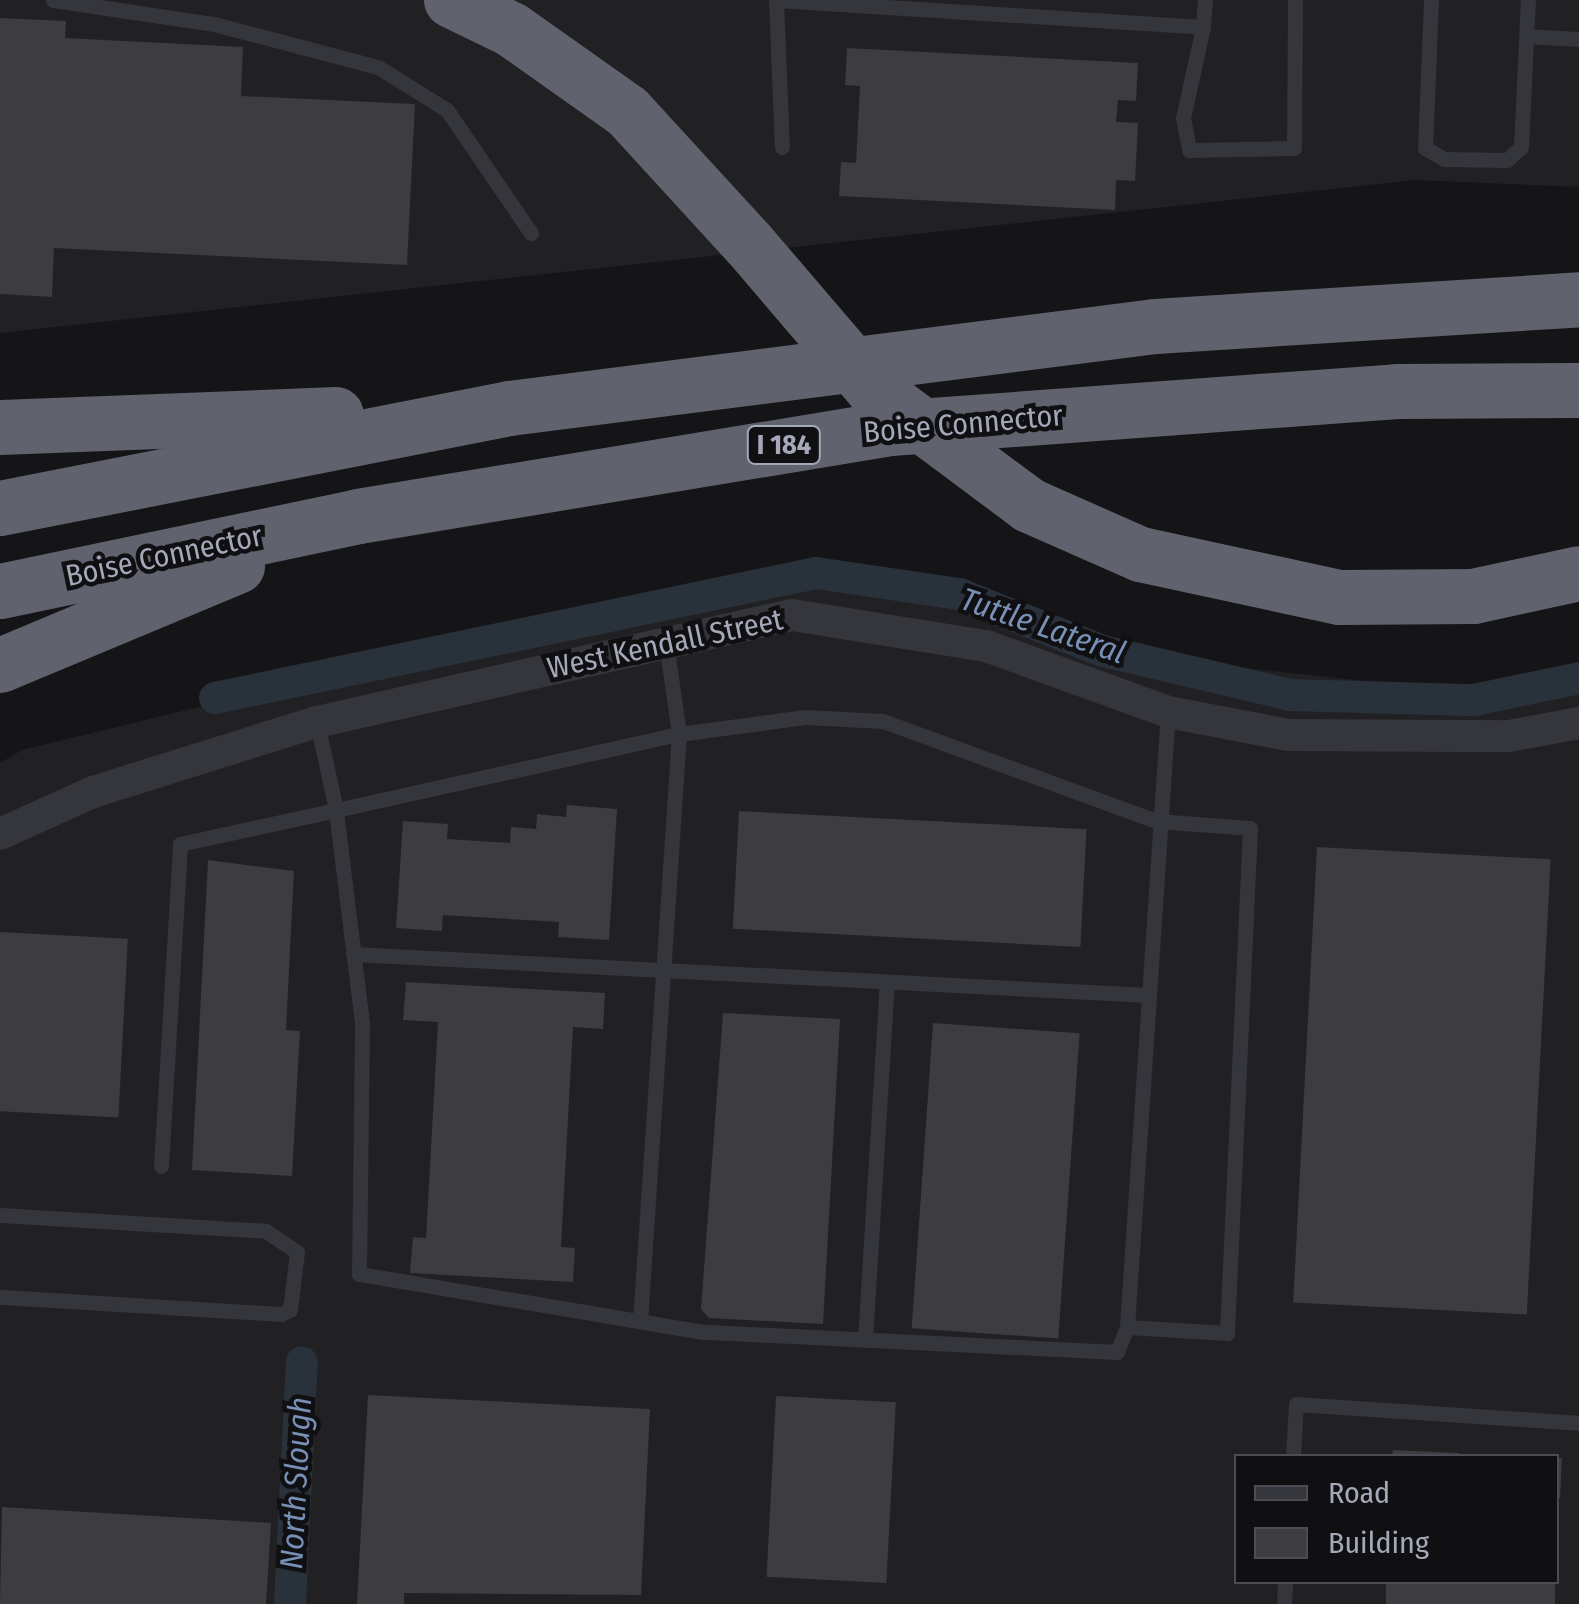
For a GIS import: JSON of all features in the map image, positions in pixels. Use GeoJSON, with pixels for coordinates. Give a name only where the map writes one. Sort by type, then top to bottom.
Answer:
{"type":"FeatureCollection","features":[{"type":"Feature","properties":{"kind":"highway"},"geometry":{"type":"LineString","coordinates":[[451,0],[510,29],[627,112],[749,244],[872,388],[1029,505],[1140,554],[1338,597],[1472,596],[1579,574]]}},
{"type":"Feature","properties":{"kind":"highway","name":"I 184"},"geometry":{"type":"LineString","coordinates":[[0,508],[509,408],[1155,326],[1579,299]]}},
{"type":"Feature","properties":{"kind":"highway","name":"Boise Connector"},"geometry":{"type":"LineString","coordinates":[[0,591],[358,516],[890,428],[1397,392],[1579,390]]}},
{"type":"Feature","properties":{"kind":"highway"},"geometry":{"type":"LineString","coordinates":[[0,427],[509,408]]}},
{"type":"Feature","properties":{"kind":"highway"},"geometry":{"type":"LineString","coordinates":[[0,665],[358,516]]}},
{"type":"Feature","properties":{"kind":"street","name":"West Kendall Street"},"geometry":{"type":"LineString","coordinates":[[0,834],[94,792],[317,722],[792,615],[986,646],[1168,712],[1289,735],[1399,740],[1579,724]]}},
{"type":"Feature","properties":{"kind":"lane"},"geometry":{"type":"LineString","coordinates":[[53,0],[214,24],[378,67],[447,110],[531,233]]}},
{"type":"Feature","properties":{"kind":"lane"},"geometry":{"type":"LineString","coordinates":[[782,147],[776,0],[1203,28]]}},
{"type":"Feature","properties":{"kind":"lane"},"geometry":{"type":"LineString","coordinates":[[1204,0],[1203,28],[1183,118],[1190,150],[1294,148],[1288,40],[1295,0]]}},
{"type":"Feature","properties":{"kind":"lane"},"geometry":{"type":"LineString","coordinates":[[1431,0],[1432,156],[1514,158],[1528,0]]}},
{"type":"Feature","properties":{"kind":"lane"},"geometry":{"type":"LineString","coordinates":[[1526,36],[1579,40]]}},
{"type":"Feature","properties":{"kind":"lane"},"geometry":{"type":"LineString","coordinates":[[640,1322],[679,734],[666,643]]}},
{"type":"Feature","properties":{"kind":"lane"},"geometry":{"type":"LineString","coordinates":[[317,722],[336,810],[362,1023],[359,1274],[640,1322],[865,1340],[1117,1352],[1126,1327],[1157,821],[1168,712]]}},
{"type":"Feature","properties":{"kind":"lane"},"geometry":{"type":"LineString","coordinates":[[161,1166],[180,844],[679,734],[805,717],[883,721],[1157,821],[1250,828],[1226,1333],[1126,1327]]}},
{"type":"Feature","properties":{"kind":"lane"},"geometry":{"type":"LineString","coordinates":[[353,954],[1148,995]]}},
{"type":"Feature","properties":{"kind":"lane"},"geometry":{"type":"LineString","coordinates":[[865,1340],[887,982]]}},
{"type":"Feature","properties":{"kind":"lane"},"geometry":{"type":"LineString","coordinates":[[0,1216],[266,1231],[297,1252],[290,1310],[281,1314],[0,1297]]}},
{"type":"Feature","properties":{"kind":"lane"},"geometry":{"type":"LineString","coordinates":[[1293,1454],[1296,1404],[1579,1423]]}},
{"type":"Feature","properties":{"kind":"shaded area"},"geometry":{"type":"Polygon","coordinates":[[[0,0],[1579,0],[1579,187],[1415,180],[0,333],[0,0]]]}},
{"type":"Feature","properties":{"kind":"shaded area"},"geometry":{"type":"Polygon","coordinates":[[[802,560],[959,580],[1170,660],[1458,691],[1579,663],[1579,1604],[0,1604],[0,763],[22,750],[802,560]]]}},
{"type":"Feature","properties":{"kind":"building"},"geometry":{"type":"Polygon","coordinates":[[[0,18],[66,21],[65,38],[243,47],[241,96],[415,104],[407,265],[54,248],[52,297],[0,294],[0,18]]]}},
{"type":"Feature","properties":{"kind":"building"},"geometry":{"type":"Polygon","coordinates":[[[847,48],[1138,63],[1136,101],[1118,100],[1116,122],[1138,123],[1135,181],[1116,180],[1115,210],[839,196],[841,162],[856,163],[860,86],[845,85],[847,48]]]}},
{"type":"Feature","properties":{"kind":"building"},"geometry":{"type":"Polygon","coordinates":[[[567,805],[617,809],[609,940],[558,937],[559,922],[443,915],[442,931],[396,928],[403,821],[448,824],[447,839],[510,843],[511,827],[536,829],[537,814],[566,817],[567,805]]]}},
{"type":"Feature","properties":{"kind":"building"},"geometry":{"type":"Polygon","coordinates":[[[739,811],[1087,829],[1080,947],[733,929],[739,811]]]}},
{"type":"Feature","properties":{"kind":"building"},"geometry":{"type":"Polygon","coordinates":[[[1317,847],[1551,859],[1527,1315],[1293,1302],[1317,847]]]}},
{"type":"Feature","properties":{"kind":"building"},"geometry":{"type":"Polygon","coordinates":[[[208,860],[294,871],[286,1030],[300,1031],[292,1176],[192,1170],[208,860]]]}},
{"type":"Feature","properties":{"kind":"building"},"geometry":{"type":"Polygon","coordinates":[[[0,932],[128,939],[118,1117],[0,1111],[0,932]]]}},
{"type":"Feature","properties":{"kind":"building"},"geometry":{"type":"Polygon","coordinates":[[[406,982],[605,993],[603,1029],[573,1027],[561,1247],[575,1248],[573,1282],[410,1273],[413,1237],[426,1238],[438,1022],[403,1020],[406,982]]]}},
{"type":"Feature","properties":{"kind":"building"},"geometry":{"type":"Polygon","coordinates":[[[723,1013],[840,1019],[823,1324],[709,1318],[701,1309],[723,1013]]]}},
{"type":"Feature","properties":{"kind":"building"},"geometry":{"type":"Polygon","coordinates":[[[933,1023],[1080,1033],[1058,1339],[912,1328],[933,1023]]]}},
{"type":"Feature","properties":{"kind":"building"},"geometry":{"type":"Polygon","coordinates":[[[368,1395],[650,1409],[641,1595],[404,1593],[404,1604],[357,1604],[368,1395]]]}},
{"type":"Feature","properties":{"kind":"building"},"geometry":{"type":"Polygon","coordinates":[[[776,1396],[896,1402],[886,1583],[767,1577],[776,1396]]]}},
{"type":"Feature","properties":{"kind":"building"},"geometry":{"type":"Polygon","coordinates":[[[1393,1450],[1459,1453],[1459,1454],[1392,1454],[1393,1450]]]}},
{"type":"Feature","properties":{"kind":"building"},"geometry":{"type":"Polygon","coordinates":[[[1559,1458],[1562,1458],[1560,1498],[1559,1458]]]}},
{"type":"Feature","properties":{"kind":"building"},"geometry":{"type":"Polygon","coordinates":[[[2,1507],[271,1523],[266,1604],[0,1604],[2,1507]]]}},
{"type":"Feature","properties":{"kind":"building"},"geometry":{"type":"Polygon","coordinates":[[[1386,1584],[1555,1584],[1555,1604],[1386,1604],[1386,1584]]]}},
{"type":"Feature","properties":{"kind":"waterway","name":"Tuttle Lateral"},"geometry":{"type":"LineString","coordinates":[[215,698],[816,573],[959,594],[1103,651],[1290,695],[1474,700],[1579,678]]}},
{"type":"Feature","properties":{"kind":"waterway","name":"North Slough"},"geometry":{"type":"LineString","coordinates":[[290,1604],[302,1362]]}}]}
